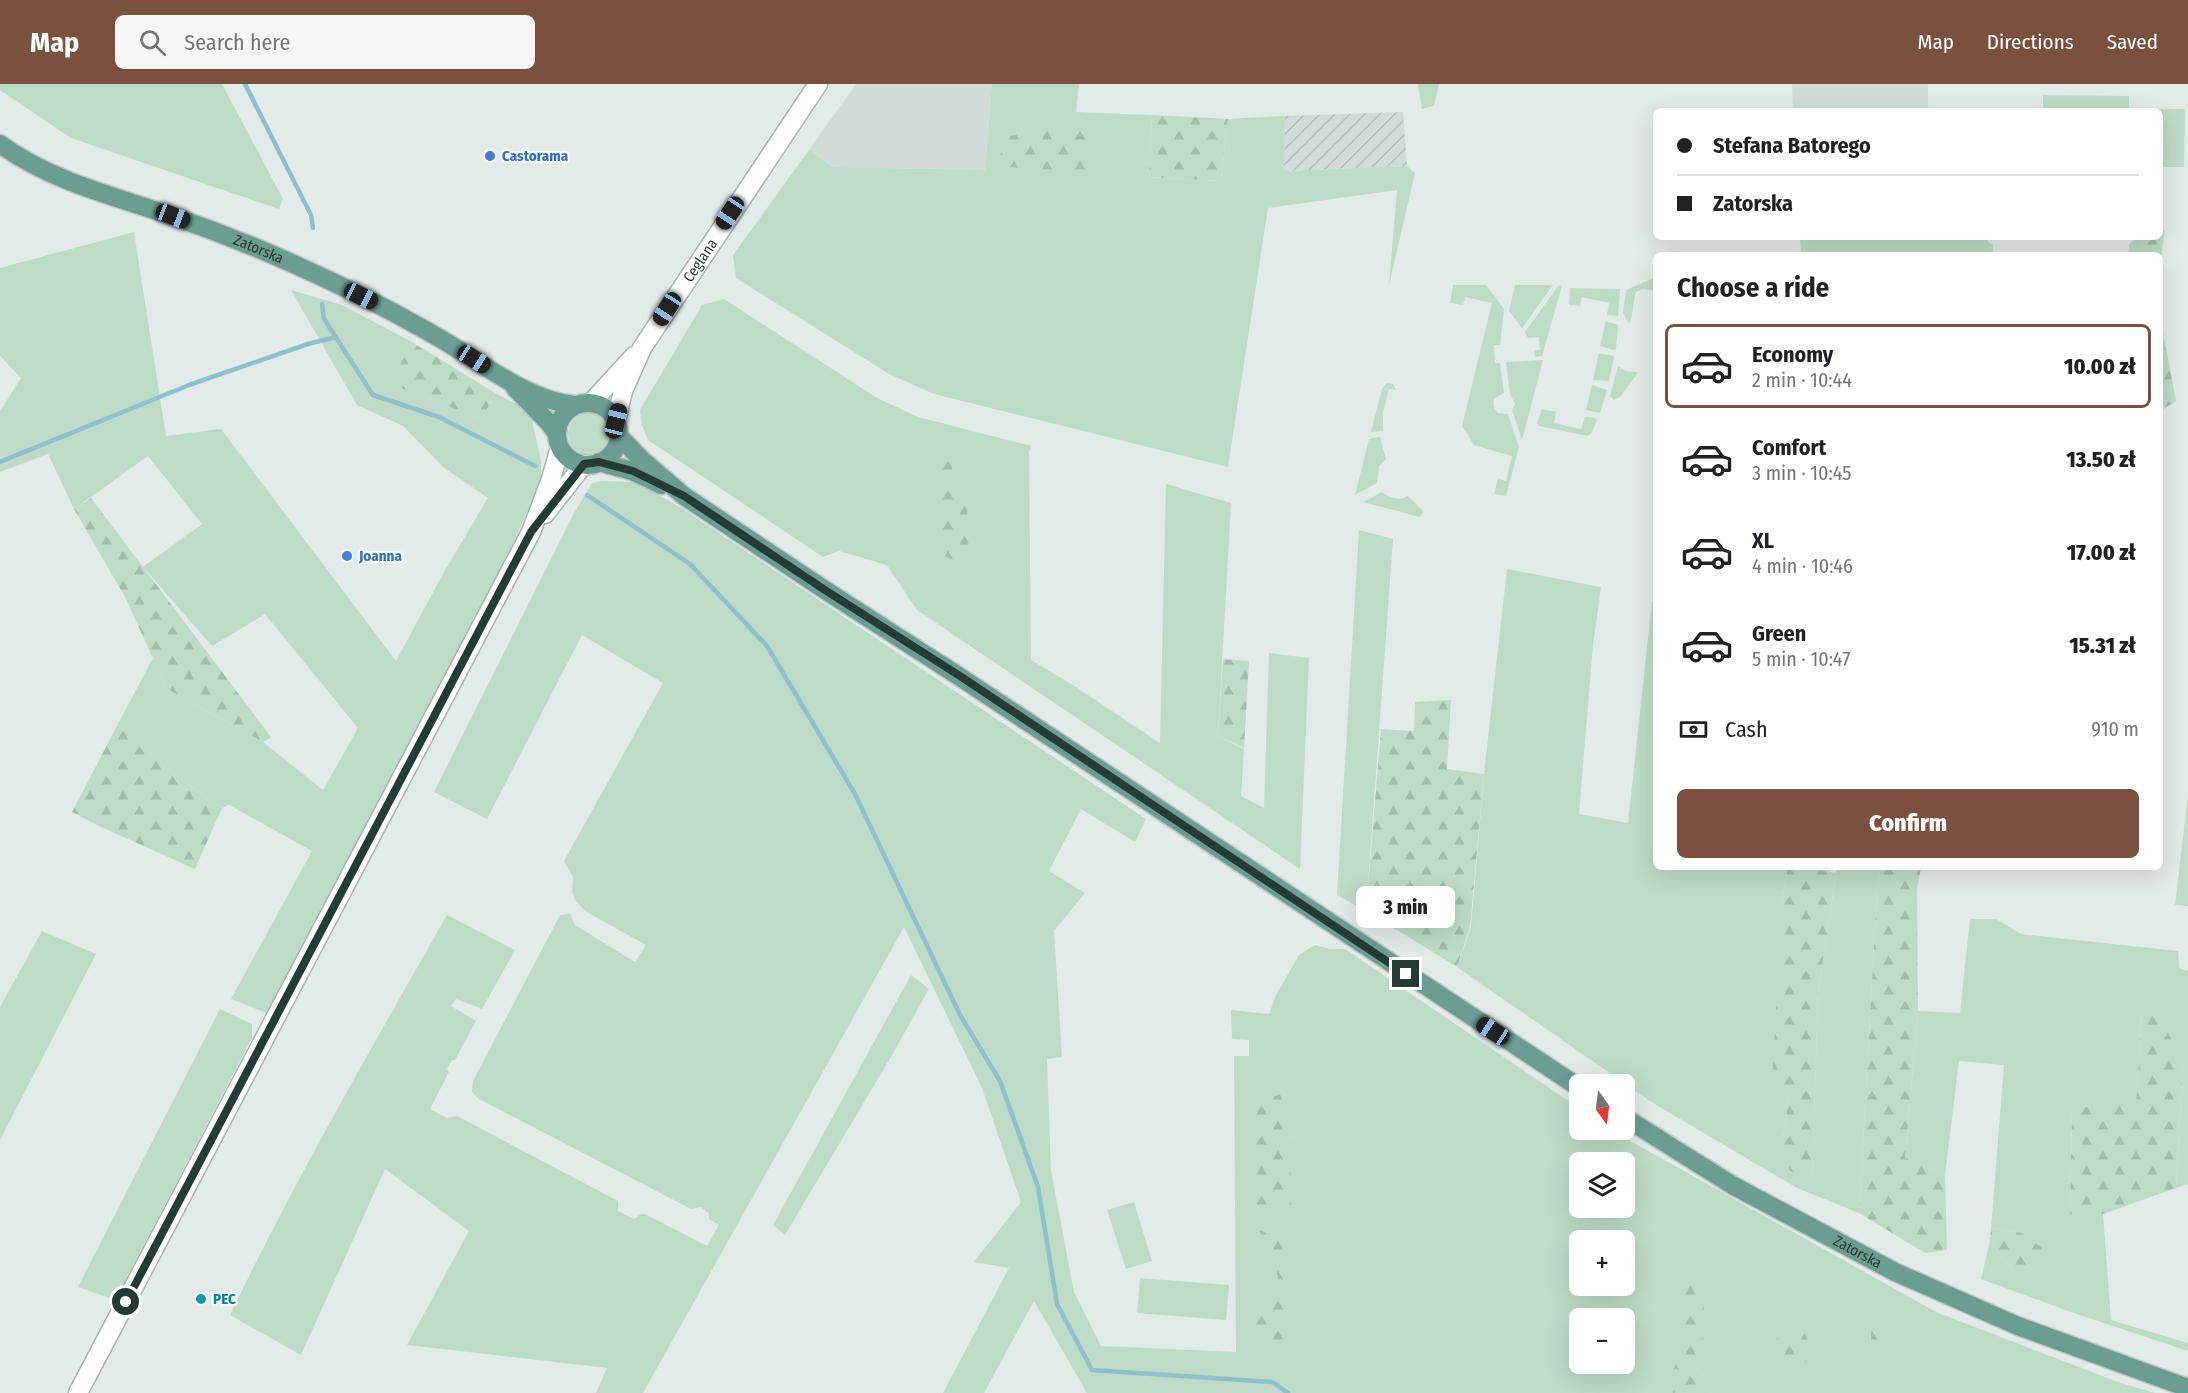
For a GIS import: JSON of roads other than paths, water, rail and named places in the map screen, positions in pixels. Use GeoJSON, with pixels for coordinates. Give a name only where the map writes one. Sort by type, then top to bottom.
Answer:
{"type":"FeatureCollection","features":[{"type":"Feature","properties":{"kind":"main road","name":"Zatorska"},"geometry":{"type":"LineString","coordinates":[[0,144],[53,174],[173,216],[310,271],[441,339],[507,380],[554,401],[583,404]]}},
{"type":"Feature","properties":{"kind":"main road","name":"Zatorska"},"geometry":{"type":"LineString","coordinates":[[507,380],[550,424],[558,441]]}},
{"type":"Feature","properties":{"kind":"main road"},"geometry":{"type":"LineString","coordinates":[[684,496],[633,471],[574,462],[566,456],[558,441],[561,417],[583,404],[606,408],[635,454],[684,496],[960,676],[1569,1081]]}},
{"type":"Feature","properties":{"kind":"main road"},"geometry":{"type":"LineString","coordinates":[[592,463],[613,452],[618,428]]}},
{"type":"Feature","properties":{"kind":"main road","name":"Zatorska"},"geometry":{"type":"LineString","coordinates":[[1635,1124],[1732,1185],[1895,1272],[2018,1326],[2188,1388]]}},
{"type":"Feature","properties":{"kind":"main road","name":"Zatorska"},"geometry":{"type":"LineString","coordinates":[[2105,1357],[2188,1376]]}},
{"type":"Feature","properties":{"kind":"street","name":"Ceglana"},"geometry":{"type":"LineString","coordinates":[[618,428],[623,391],[642,348],[818,84]]}},
{"type":"Feature","properties":{"kind":"street","name":"Ceglana"},"geometry":{"type":"LineString","coordinates":[[583,404],[642,348]]}},
{"type":"Feature","properties":{"kind":"street"},"geometry":{"type":"LineString","coordinates":[[78,1393],[531,532],[551,479],[558,441]]}},
{"type":"Feature","properties":{"kind":"street"},"geometry":{"type":"LineString","coordinates":[[531,532],[592,463]]}},
{"type":"Feature","properties":{"kind":"waterway"},"geometry":{"type":"LineString","coordinates":[[245,84],[311,215],[313,228]]}},
{"type":"Feature","properties":{"kind":"waterway"},"geometry":{"type":"LineString","coordinates":[[322,304],[324,319],[373,395],[439,417],[535,466]]}},
{"type":"Feature","properties":{"kind":"waterway"},"geometry":{"type":"LineString","coordinates":[[0,462],[189,385],[308,344],[336,337]]}},
{"type":"Feature","properties":{"kind":"waterway"},"geometry":{"type":"LineString","coordinates":[[587,495],[690,564],[767,646],[855,794],[960,1015],[1000,1081],[1038,1187],[1057,1304],[1092,1370],[1272,1382],[1288,1393]]}},
{"type":"Feature","properties":{"kind":"place","name":"Castorama"},"geometry":{"type":"Point","coordinates":[490,156]}},
{"type":"Feature","properties":{"kind":"place","name":"Joanna"},"geometry":{"type":"Point","coordinates":[347,556]}},
{"type":"Feature","properties":{"kind":"place","name":"PEC"},"geometry":{"type":"Point","coordinates":[201,1299]}}]}
